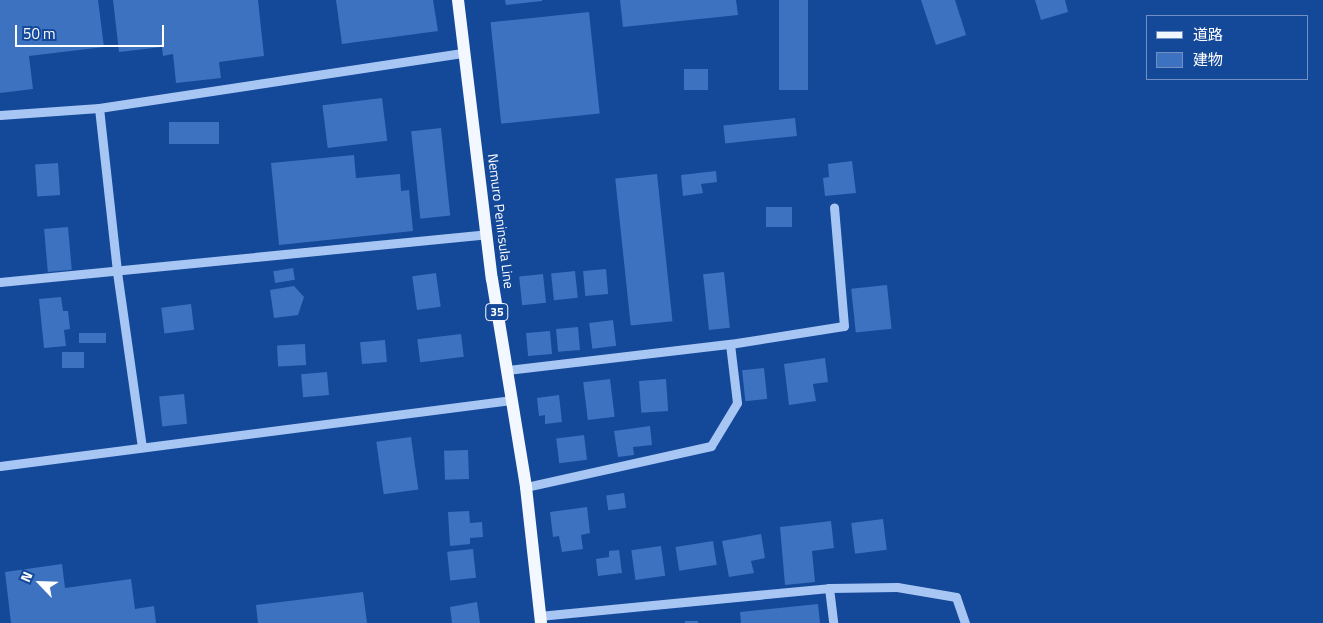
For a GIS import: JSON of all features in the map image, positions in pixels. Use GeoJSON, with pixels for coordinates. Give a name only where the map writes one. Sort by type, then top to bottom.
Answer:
{"type":"FeatureCollection","features":[{"type":"Feature","properties":{"kind":"main road","name":"Nemuro Peninsula Line"},"geometry":{"type":"LineString","coordinates":[[458,0],[487,234],[526,487],[540,620]]}},
{"type":"Feature","properties":{"kind":"street"},"geometry":{"type":"LineString","coordinates":[[0,116],[99,108],[464,53]]}},
{"type":"Feature","properties":{"kind":"street"},"geometry":{"type":"LineString","coordinates":[[99,108],[117,272],[142,447]]}},
{"type":"Feature","properties":{"kind":"street"},"geometry":{"type":"LineString","coordinates":[[507,370],[730,344],[844,326],[834,207]]}},
{"type":"Feature","properties":{"kind":"street"},"geometry":{"type":"LineString","coordinates":[[0,282],[117,272],[487,234]]}},
{"type":"Feature","properties":{"kind":"street"},"geometry":{"type":"LineString","coordinates":[[526,487],[711,446],[737,402],[730,344]]}},
{"type":"Feature","properties":{"kind":"street"},"geometry":{"type":"LineString","coordinates":[[0,466],[512,400]]}},
{"type":"Feature","properties":{"kind":"street"},"geometry":{"type":"LineString","coordinates":[[540,620],[829,588],[896,587],[956,597],[965,623]]}},
{"type":"Feature","properties":{"kind":"street"},"geometry":{"type":"LineString","coordinates":[[829,588],[832,623]]}},
{"type":"Feature","properties":{"kind":"building"},"geometry":{"type":"Polygon","coordinates":[[[0,0],[98,0],[104,47],[29,56],[33,89],[0,93],[0,0]]]}},
{"type":"Feature","properties":{"kind":"building"},"geometry":{"type":"Polygon","coordinates":[[[113,0],[258,0],[264,56],[219,62],[221,78],[176,83],[173,54],[163,56],[162,47],[119,52],[113,0]]]}},
{"type":"Feature","properties":{"kind":"building"},"geometry":{"type":"Polygon","coordinates":[[[336,0],[433,0],[438,31],[342,44],[336,0]]]}},
{"type":"Feature","properties":{"kind":"building"},"geometry":{"type":"Polygon","coordinates":[[[505,0],[542,0],[542,1],[506,5],[505,0]]]}},
{"type":"Feature","properties":{"kind":"building"},"geometry":{"type":"Polygon","coordinates":[[[620,0],[736,0],[738,15],[623,27],[620,0]]]}},
{"type":"Feature","properties":{"kind":"building"},"geometry":{"type":"Polygon","coordinates":[[[779,0],[808,0],[808,90],[779,90],[779,0]]]}},
{"type":"Feature","properties":{"kind":"building"},"geometry":{"type":"Polygon","coordinates":[[[921,0],[955,0],[966,35],[936,45],[921,0]]]}},
{"type":"Feature","properties":{"kind":"building"},"geometry":{"type":"Polygon","coordinates":[[[1035,0],[1065,0],[1068,12],[1041,20],[1035,0]]]}},
{"type":"Feature","properties":{"kind":"building"},"geometry":{"type":"Polygon","coordinates":[[[589,12],[600,113],[501,124],[491,22],[589,12]]]}},
{"type":"Feature","properties":{"kind":"building"},"geometry":{"type":"Polygon","coordinates":[[[684,69],[708,69],[708,90],[684,90],[684,69]]]}},
{"type":"Feature","properties":{"kind":"building"},"geometry":{"type":"Polygon","coordinates":[[[382,98],[387,141],[328,148],[322,105],[382,98]]]}},
{"type":"Feature","properties":{"kind":"building"},"geometry":{"type":"Polygon","coordinates":[[[795,118],[797,136],[725,143],[723,126],[795,118]]]}},
{"type":"Feature","properties":{"kind":"building"},"geometry":{"type":"Polygon","coordinates":[[[169,122],[219,122],[219,144],[169,144],[169,122]]]}},
{"type":"Feature","properties":{"kind":"building"},"geometry":{"type":"Polygon","coordinates":[[[441,128],[450,216],[420,219],[411,131],[441,128]]]}},
{"type":"Feature","properties":{"kind":"building"},"geometry":{"type":"Polygon","coordinates":[[[354,155],[356,178],[400,174],[401,191],[409,190],[413,231],[279,245],[271,163],[354,155]]]}},
{"type":"Feature","properties":{"kind":"building"},"geometry":{"type":"Polygon","coordinates":[[[852,161],[856,193],[825,196],[823,178],[829,177],[828,164],[852,161]]]}},
{"type":"Feature","properties":{"kind":"building"},"geometry":{"type":"Polygon","coordinates":[[[58,163],[60,195],[37,197],[35,165],[58,163]]]}},
{"type":"Feature","properties":{"kind":"building"},"geometry":{"type":"Polygon","coordinates":[[[716,171],[717,182],[701,184],[703,193],[683,196],[681,175],[716,171]]]}},
{"type":"Feature","properties":{"kind":"building"},"geometry":{"type":"Polygon","coordinates":[[[657,174],[672,321],[631,326],[615,178],[657,174]]]}},
{"type":"Feature","properties":{"kind":"building"},"geometry":{"type":"Polygon","coordinates":[[[766,207],[792,207],[792,227],[766,227],[766,207]]]}},
{"type":"Feature","properties":{"kind":"building"},"geometry":{"type":"Polygon","coordinates":[[[68,227],[72,270],[48,272],[44,229],[68,227]]]}},
{"type":"Feature","properties":{"kind":"building"},"geometry":{"type":"Polygon","coordinates":[[[293,268],[295,280],[275,283],[273,271],[293,268]]]}},
{"type":"Feature","properties":{"kind":"building"},"geometry":{"type":"Polygon","coordinates":[[[606,269],[608,294],[585,296],[583,271],[606,269]]]}},
{"type":"Feature","properties":{"kind":"building"},"geometry":{"type":"Polygon","coordinates":[[[575,271],[578,298],[554,300],[551,274],[575,271]]]}},
{"type":"Feature","properties":{"kind":"building"},"geometry":{"type":"Polygon","coordinates":[[[724,272],[730,328],[709,330],[703,274],[724,272]]]}},
{"type":"Feature","properties":{"kind":"building"},"geometry":{"type":"Polygon","coordinates":[[[436,273],[441,307],[417,310],[412,276],[436,273]]]}},
{"type":"Feature","properties":{"kind":"building"},"geometry":{"type":"Polygon","coordinates":[[[543,274],[546,303],[522,305],[519,277],[543,274]]]}},
{"type":"Feature","properties":{"kind":"building"},"geometry":{"type":"Polygon","coordinates":[[[887,285],[892,329],[856,333],[851,289],[887,285]]]}},
{"type":"Feature","properties":{"kind":"building"},"geometry":{"type":"Polygon","coordinates":[[[294,286],[304,297],[298,315],[274,318],[270,290],[294,286]]]}},
{"type":"Feature","properties":{"kind":"building"},"geometry":{"type":"Polygon","coordinates":[[[61,297],[63,311],[68,311],[70,329],[64,330],[66,346],[44,348],[39,299],[61,297]]]}},
{"type":"Feature","properties":{"kind":"building"},"geometry":{"type":"Polygon","coordinates":[[[191,304],[194,330],[164,333],[161,308],[191,304]]]}},
{"type":"Feature","properties":{"kind":"building"},"geometry":{"type":"Polygon","coordinates":[[[613,320],[616,346],[592,349],[589,323],[613,320]]]}},
{"type":"Feature","properties":{"kind":"building"},"geometry":{"type":"Polygon","coordinates":[[[578,327],[580,350],[558,352],[556,329],[578,327]]]}},
{"type":"Feature","properties":{"kind":"building"},"geometry":{"type":"Polygon","coordinates":[[[550,331],[552,354],[528,356],[526,333],[550,331]]]}},
{"type":"Feature","properties":{"kind":"building"},"geometry":{"type":"Polygon","coordinates":[[[79,333],[106,333],[106,343],[79,343],[79,333]]]}},
{"type":"Feature","properties":{"kind":"building"},"geometry":{"type":"Polygon","coordinates":[[[461,334],[464,357],[420,362],[417,339],[461,334]]]}},
{"type":"Feature","properties":{"kind":"building"},"geometry":{"type":"Polygon","coordinates":[[[385,340],[387,362],[362,364],[360,342],[385,340]]]}},
{"type":"Feature","properties":{"kind":"building"},"geometry":{"type":"Polygon","coordinates":[[[305,344],[306,365],[278,366],[277,345],[305,344]]]}},
{"type":"Feature","properties":{"kind":"building"},"geometry":{"type":"Polygon","coordinates":[[[62,352],[84,352],[84,368],[62,368],[62,352]]]}},
{"type":"Feature","properties":{"kind":"building"},"geometry":{"type":"Polygon","coordinates":[[[825,358],[828,382],[813,384],[816,401],[789,405],[784,364],[825,358]]]}},
{"type":"Feature","properties":{"kind":"building"},"geometry":{"type":"Polygon","coordinates":[[[764,368],[767,399],[745,401],[742,370],[764,368]]]}},
{"type":"Feature","properties":{"kind":"building"},"geometry":{"type":"Polygon","coordinates":[[[327,372],[329,395],[303,397],[301,374],[327,372]]]}},
{"type":"Feature","properties":{"kind":"building"},"geometry":{"type":"Polygon","coordinates":[[[610,379],[615,417],[588,420],[583,382],[610,379]]]}},
{"type":"Feature","properties":{"kind":"building"},"geometry":{"type":"Polygon","coordinates":[[[666,379],[668,411],[641,413],[639,381],[666,379]]]}},
{"type":"Feature","properties":{"kind":"building"},"geometry":{"type":"Polygon","coordinates":[[[184,394],[187,424],[162,426],[159,397],[184,394]]]}},
{"type":"Feature","properties":{"kind":"building"},"geometry":{"type":"Polygon","coordinates":[[[559,395],[562,422],[545,424],[545,415],[539,416],[537,398],[559,395]]]}},
{"type":"Feature","properties":{"kind":"building"},"geometry":{"type":"Polygon","coordinates":[[[650,426],[652,445],[633,447],[634,455],[618,457],[614,431],[650,426]]]}},
{"type":"Feature","properties":{"kind":"building"},"geometry":{"type":"Polygon","coordinates":[[[584,435],[587,460],[559,463],[556,438],[584,435]]]}},
{"type":"Feature","properties":{"kind":"building"},"geometry":{"type":"Polygon","coordinates":[[[411,437],[418,489],[384,494],[376,442],[411,437]]]}},
{"type":"Feature","properties":{"kind":"building"},"geometry":{"type":"Polygon","coordinates":[[[468,450],[469,479],[445,480],[444,451],[468,450]]]}},
{"type":"Feature","properties":{"kind":"building"},"geometry":{"type":"Polygon","coordinates":[[[624,493],[626,508],[608,510],[606,496],[624,493]]]}},
{"type":"Feature","properties":{"kind":"building"},"geometry":{"type":"Polygon","coordinates":[[[587,507],[590,533],[581,535],[583,549],[562,552],[559,536],[553,537],[550,512],[587,507]]]}},
{"type":"Feature","properties":{"kind":"building"},"geometry":{"type":"Polygon","coordinates":[[[469,511],[470,523],[482,522],[483,537],[470,538],[470,544],[450,546],[448,512],[469,511]]]}},
{"type":"Feature","properties":{"kind":"building"},"geometry":{"type":"Polygon","coordinates":[[[883,519],[887,550],[855,554],[851,523],[883,519]]]}},
{"type":"Feature","properties":{"kind":"building"},"geometry":{"type":"Polygon","coordinates":[[[831,521],[834,548],[812,551],[815,582],[785,585],[780,527],[831,521]]]}},
{"type":"Feature","properties":{"kind":"building"},"geometry":{"type":"Polygon","coordinates":[[[761,534],[765,558],[751,561],[754,573],[729,577],[722,541],[761,534]]]}},
{"type":"Feature","properties":{"kind":"building"},"geometry":{"type":"Polygon","coordinates":[[[713,541],[717,565],[679,571],[675,547],[713,541]]]}},
{"type":"Feature","properties":{"kind":"building"},"geometry":{"type":"Polygon","coordinates":[[[661,546],[665,576],[635,580],[631,550],[661,546]]]}},
{"type":"Feature","properties":{"kind":"building"},"geometry":{"type":"Polygon","coordinates":[[[473,549],[476,578],[450,581],[447,552],[473,549]]]}},
{"type":"Feature","properties":{"kind":"building"},"geometry":{"type":"Polygon","coordinates":[[[619,550],[622,573],[598,576],[596,559],[609,557],[609,551],[619,550]]]}},
{"type":"Feature","properties":{"kind":"building"},"geometry":{"type":"Polygon","coordinates":[[[62,564],[65,588],[131,579],[135,609],[154,606],[156,623],[11,623],[5,572],[62,564]]]}},
{"type":"Feature","properties":{"kind":"building"},"geometry":{"type":"Polygon","coordinates":[[[363,592],[367,623],[258,623],[256,605],[363,592]]]}},
{"type":"Feature","properties":{"kind":"building"},"geometry":{"type":"Polygon","coordinates":[[[477,602],[480,623],[452,623],[450,607],[477,602]]]}},
{"type":"Feature","properties":{"kind":"building"},"geometry":{"type":"Polygon","coordinates":[[[818,604],[820,623],[741,623],[740,612],[818,604]]]}},
{"type":"Feature","properties":{"kind":"building"},"geometry":{"type":"Polygon","coordinates":[[[685,621],[698,621],[698,623],[685,623],[685,621]]]}}]}
